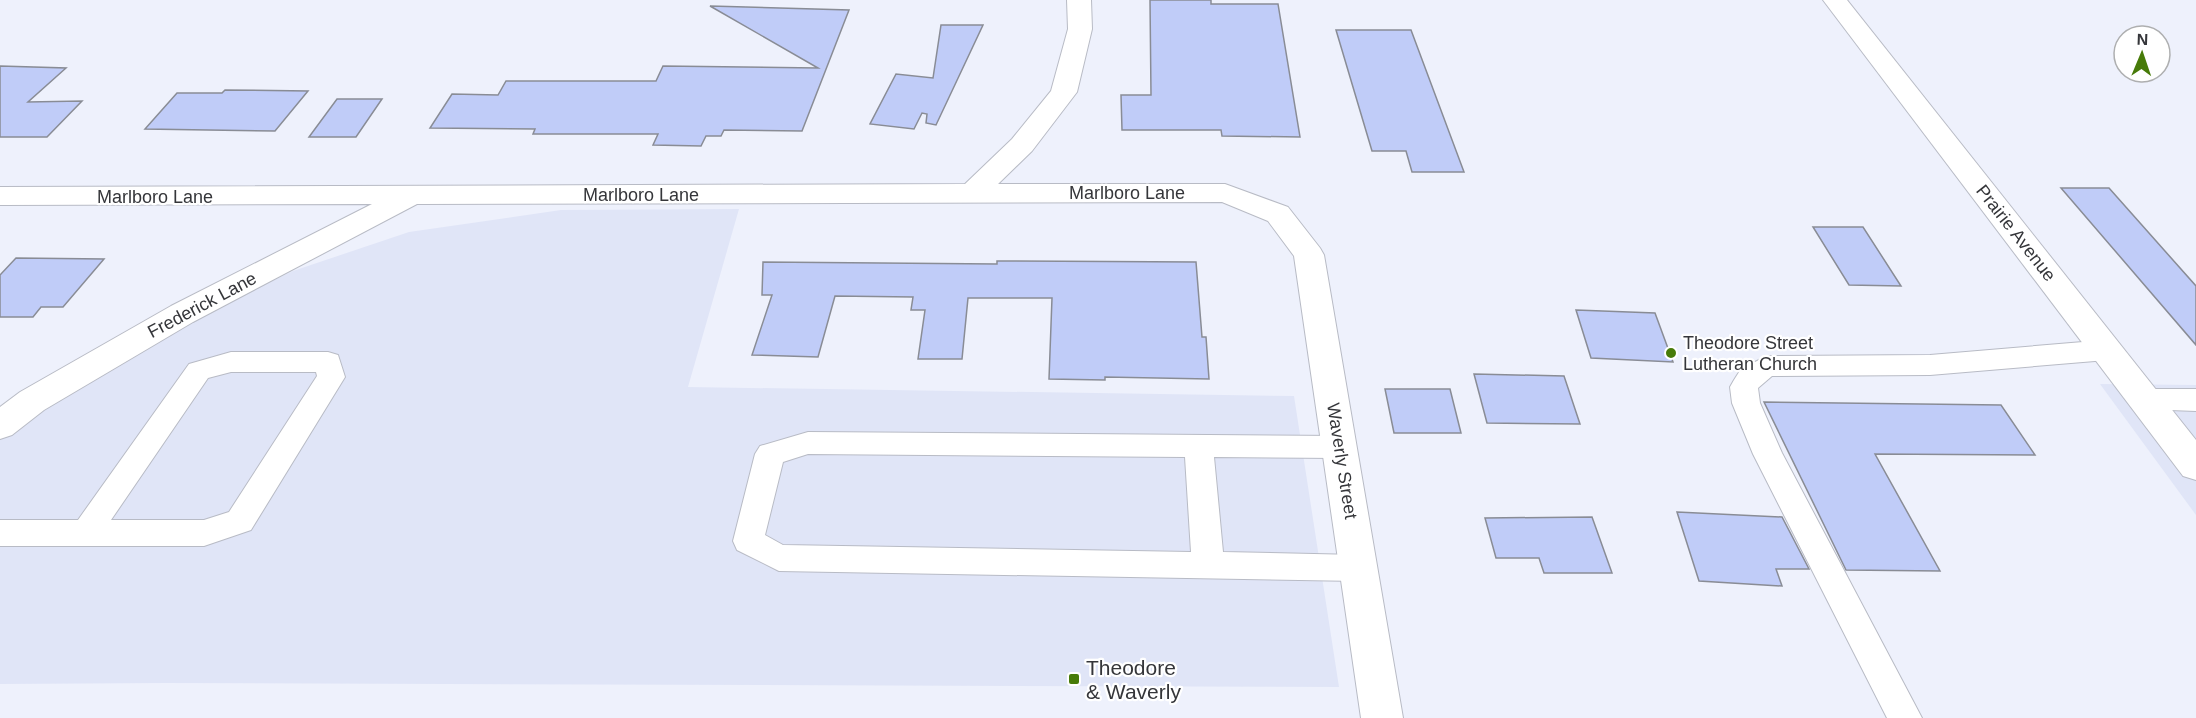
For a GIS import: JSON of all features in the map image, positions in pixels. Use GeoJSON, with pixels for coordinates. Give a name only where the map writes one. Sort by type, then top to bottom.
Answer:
{"type":"FeatureCollection","features":[{"type":"Feature","properties":{"kind":"street"},"geometry":{"type":"LineString","coordinates":[[973,193],[1022,145],[1064,92],[1080,29],[1079,0]]}},
{"type":"Feature","properties":{"kind":"street","name":"Prairie Avenue"},"geometry":{"type":"LineString","coordinates":[[1835,0],[2196,466]]}},
{"type":"Feature","properties":{"kind":"street","name":"Marlboro Lane"},"geometry":{"type":"LineString","coordinates":[[0,196],[1225,194],[1278,214]]}},
{"type":"Feature","properties":{"kind":"street","name":"Frederick Lane"},"geometry":{"type":"LineString","coordinates":[[0,426],[32,401],[182,314],[411,197]]}},
{"type":"Feature","properties":{"kind":"street","name":"Waverly Street"},"geometry":{"type":"LineString","coordinates":[[1278,214],[1309,255],[1382,718]]}},
{"type":"Feature","properties":{"kind":"lane"},"geometry":{"type":"LineString","coordinates":[[1905,718],[1768,454],[1746,403],[1744,387],[1751,376],[1767,366],[1930,365],[2107,350]]}},
{"type":"Feature","properties":{"kind":"lane"},"geometry":{"type":"LineString","coordinates":[[0,533],[85,534],[204,533],[240,521],[331,377],[328,362],[231,362],[199,371],[85,534]]}},
{"type":"Feature","properties":{"kind":"lane"},"geometry":{"type":"LineString","coordinates":[[2144,399],[2196,399]]}},
{"type":"Feature","properties":{"kind":"lane"},"geometry":{"type":"LineString","coordinates":[[1339,447],[808,443],[770,454],[748,541],[779,558],[1359,568]]}},
{"type":"Feature","properties":{"kind":"lane"},"geometry":{"type":"LineString","coordinates":[[1200,446],[1208,565]]}},
{"type":"Feature","properties":{"kind":"shaded area"},"geometry":{"type":"Polygon","coordinates":[[[739,209],[688,387],[1294,396],[1339,687],[0,684],[0,436],[195,318],[293,271],[409,232],[561,210],[739,209]]]}},
{"type":"Feature","properties":{"kind":"shaded area"},"geometry":{"type":"Polygon","coordinates":[[[2100,384],[2196,385],[2196,515],[2100,384]]]}},
{"type":"Feature","properties":{"kind":"building"},"geometry":{"type":"Polygon","coordinates":[[[1150,0],[1211,0],[1211,4],[1278,4],[1300,137],[1222,136],[1221,130],[1122,130],[1121,95],[1151,95],[1150,0]]]}},
{"type":"Feature","properties":{"kind":"building"},"geometry":{"type":"Polygon","coordinates":[[[710,6],[849,10],[802,131],[724,130],[721,136],[706,136],[701,146],[653,145],[658,134],[533,134],[535,129],[430,128],[452,94],[498,95],[506,81],[656,81],[663,66],[818,68],[710,6]]]}},
{"type":"Feature","properties":{"kind":"building"},"geometry":{"type":"Polygon","coordinates":[[[941,25],[983,25],[936,125],[926,123],[927,114],[922,113],[914,129],[870,124],[896,74],[933,78],[941,25]]]}},
{"type":"Feature","properties":{"kind":"building"},"geometry":{"type":"Polygon","coordinates":[[[1336,30],[1411,30],[1464,172],[1412,172],[1406,151],[1372,151],[1336,30]]]}},
{"type":"Feature","properties":{"kind":"building"},"geometry":{"type":"Polygon","coordinates":[[[0,66],[66,68],[28,102],[82,101],[47,137],[0,137],[0,66]]]}},
{"type":"Feature","properties":{"kind":"building"},"geometry":{"type":"Polygon","coordinates":[[[225,90],[308,91],[275,131],[145,129],[177,93],[222,93],[225,90]]]}},
{"type":"Feature","properties":{"kind":"building"},"geometry":{"type":"Polygon","coordinates":[[[337,99],[382,99],[356,137],[309,137],[337,99]]]}},
{"type":"Feature","properties":{"kind":"building"},"geometry":{"type":"Polygon","coordinates":[[[2061,188],[2109,188],[2196,286],[2196,345],[2061,188]]]}},
{"type":"Feature","properties":{"kind":"building"},"geometry":{"type":"Polygon","coordinates":[[[1813,227],[1863,227],[1901,286],[1849,285],[1813,227]]]}},
{"type":"Feature","properties":{"kind":"building"},"geometry":{"type":"Polygon","coordinates":[[[16,258],[104,259],[63,307],[41,307],[33,317],[0,317],[0,275],[16,258]]]}},
{"type":"Feature","properties":{"kind":"building"},"geometry":{"type":"Polygon","coordinates":[[[997,261],[1196,262],[1202,337],[1206,337],[1209,379],[1105,377],[1105,380],[1049,379],[1052,298],[968,298],[962,359],[918,359],[925,310],[911,310],[913,297],[835,296],[818,357],[752,355],[772,295],[762,295],[763,262],[997,264],[997,261]]]}},
{"type":"Feature","properties":{"kind":"building"},"geometry":{"type":"Polygon","coordinates":[[[1576,310],[1655,313],[1673,362],[1591,358],[1576,310]]]}},
{"type":"Feature","properties":{"kind":"building"},"geometry":{"type":"Polygon","coordinates":[[[1474,374],[1564,376],[1580,424],[1487,423],[1474,374]]]}},
{"type":"Feature","properties":{"kind":"building"},"geometry":{"type":"Polygon","coordinates":[[[1385,389],[1450,389],[1461,433],[1394,433],[1385,389]]]}},
{"type":"Feature","properties":{"kind":"building"},"geometry":{"type":"Polygon","coordinates":[[[1764,402],[2001,405],[2035,455],[1875,454],[1940,571],[1846,570],[1764,402]]]}},
{"type":"Feature","properties":{"kind":"building"},"geometry":{"type":"Polygon","coordinates":[[[1677,512],[1782,517],[1809,569],[1776,569],[1782,586],[1699,581],[1677,512]]]}},
{"type":"Feature","properties":{"kind":"building"},"geometry":{"type":"Polygon","coordinates":[[[1592,517],[1612,573],[1544,573],[1539,558],[1496,558],[1485,518],[1592,517]]]}},
{"type":"Feature","properties":{"kind":"place","name":"Theodore Street Lutheran Church"},"geometry":{"type":"Point","coordinates":[1671,353]}},
{"type":"Feature","properties":{"kind":"place","name":"Theodore & Waverly"},"geometry":{"type":"Point","coordinates":[1074,679]}}]}
